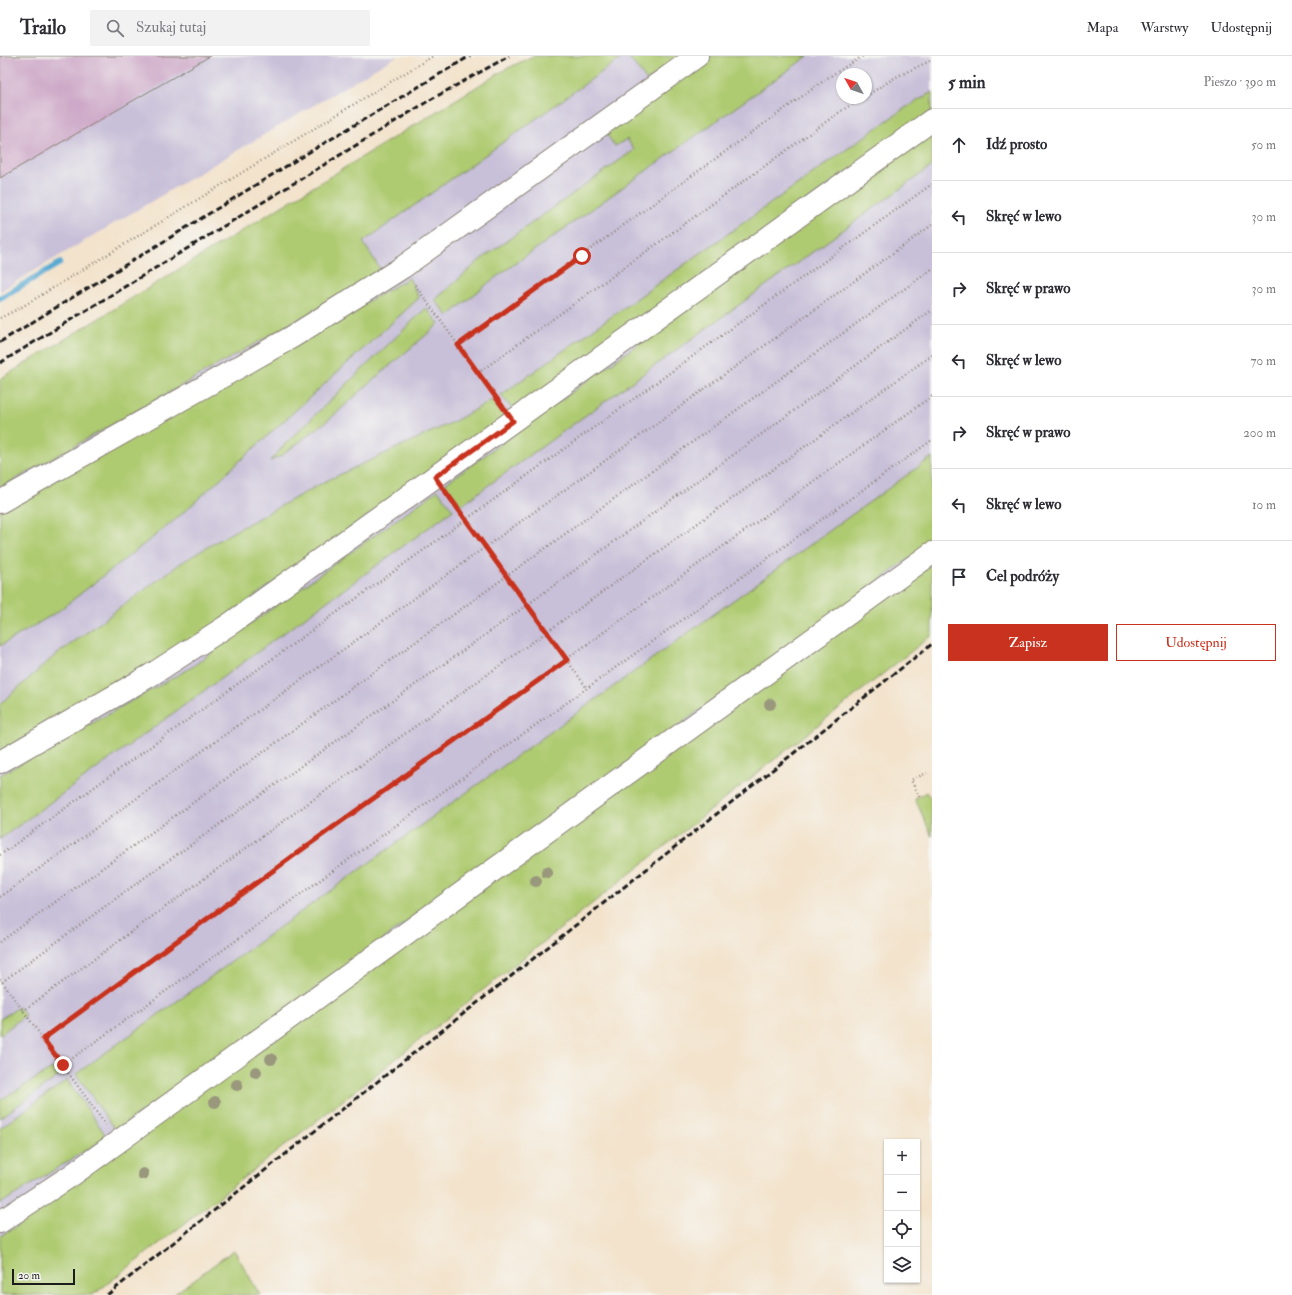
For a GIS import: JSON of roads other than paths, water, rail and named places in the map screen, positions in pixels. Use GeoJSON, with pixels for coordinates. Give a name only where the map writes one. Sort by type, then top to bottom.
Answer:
{"type":"FeatureCollection","features":[{"type":"Feature","properties":{"kind":"lane"},"geometry":{"type":"LineString","coordinates":[[0,502],[292,337],[403,267],[697,56]]}},
{"type":"Feature","properties":{"kind":"lane"},"geometry":{"type":"LineString","coordinates":[[0,762],[151,675],[230,624],[932,120]]}},
{"type":"Feature","properties":{"kind":"lane"},"geometry":{"type":"LineString","coordinates":[[0,1222],[72,1175],[932,553]]}},
{"type":"Feature","properties":{"kind":"waterway"},"geometry":{"type":"LineString","coordinates":[[0,298],[60,263]]}},
{"type":"Feature","properties":{"kind":"railway"},"geometry":{"type":"LineString","coordinates":[[0,342],[306,154],[470,56]]}},
{"type":"Feature","properties":{"kind":"railway"},"geometry":{"type":"LineString","coordinates":[[0,363],[430,100],[509,56]]}},
{"type":"Feature","properties":{"kind":"railway"},"geometry":{"type":"LineString","coordinates":[[107,1295],[932,644]]}}]}
